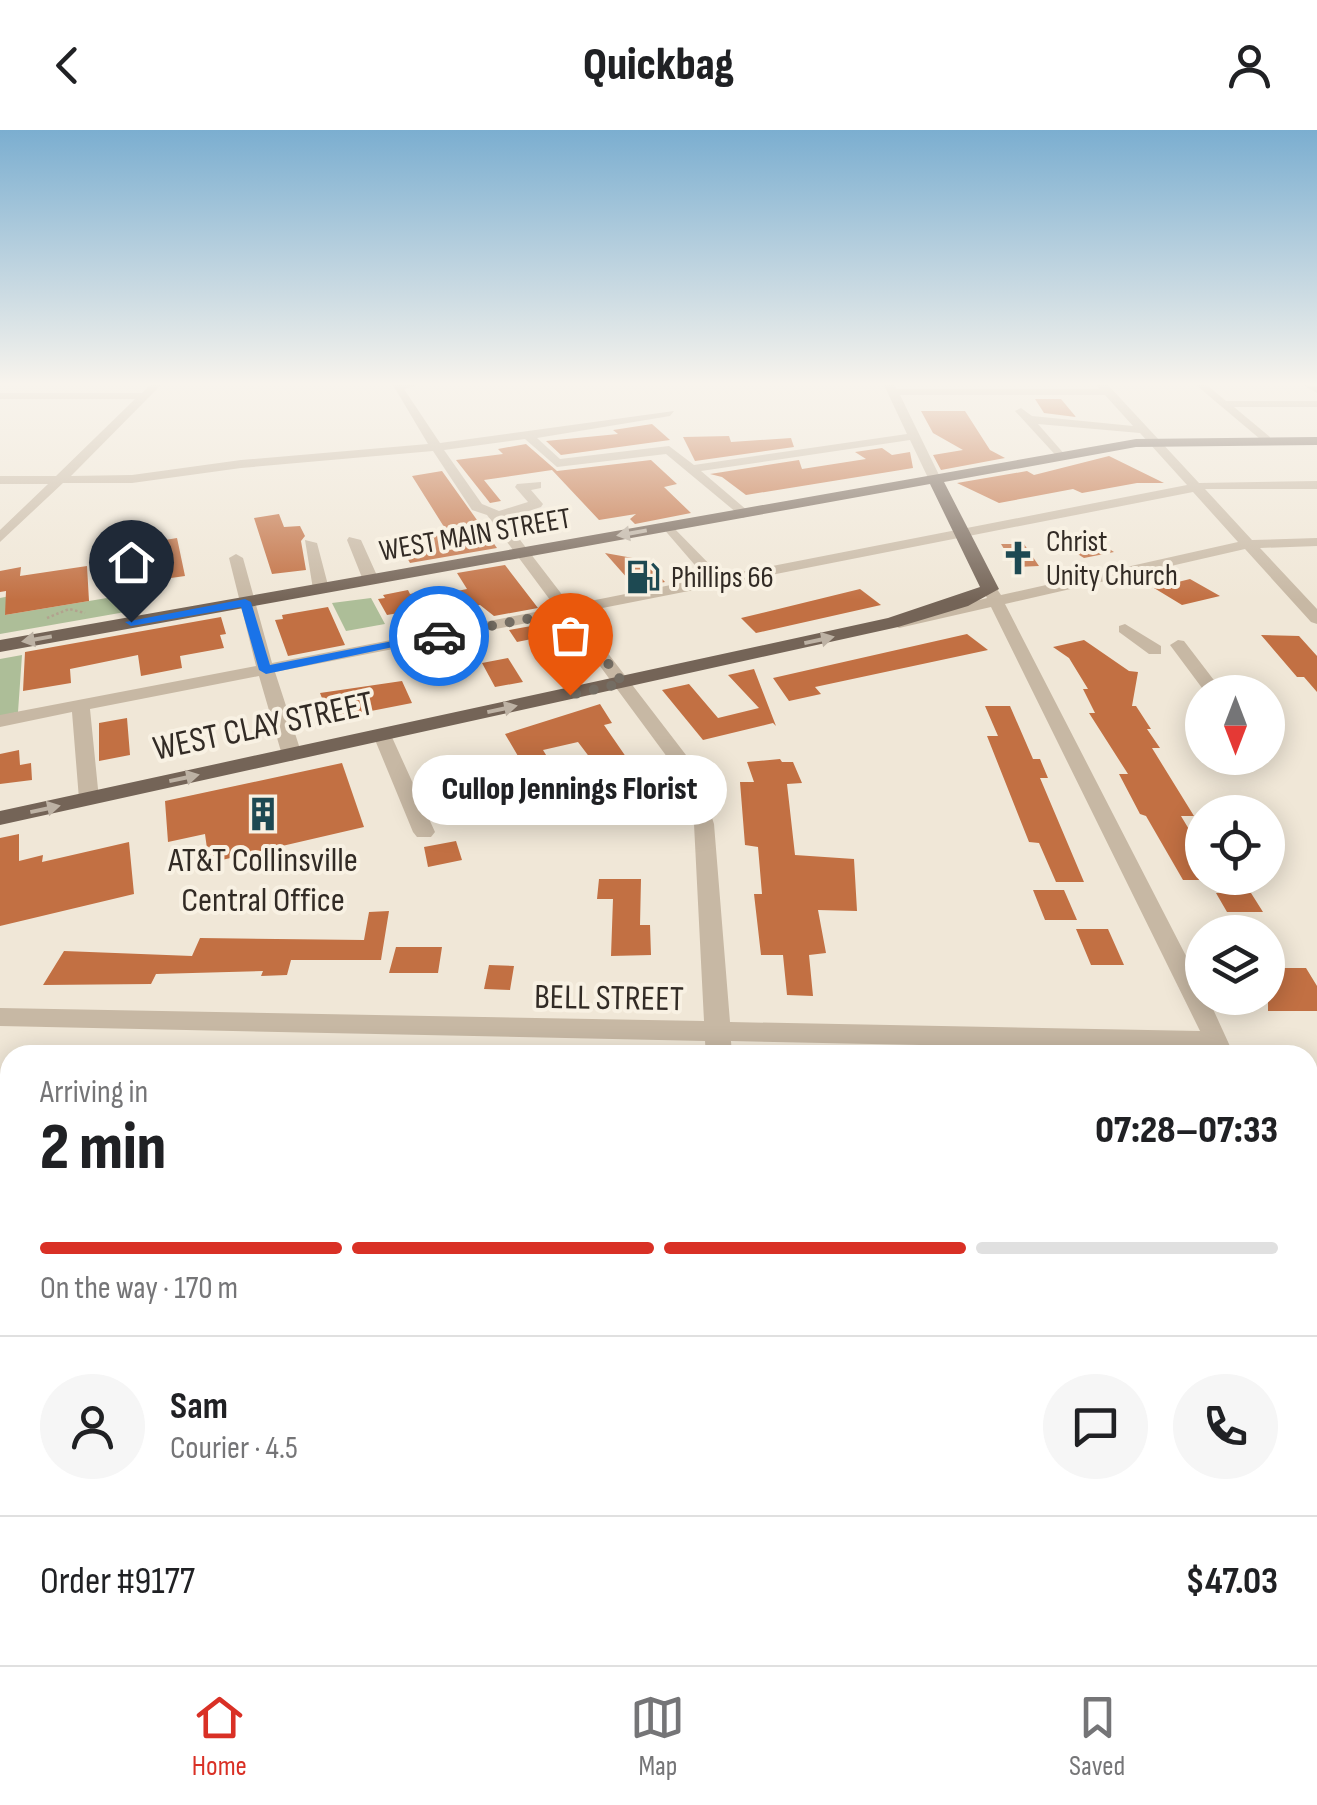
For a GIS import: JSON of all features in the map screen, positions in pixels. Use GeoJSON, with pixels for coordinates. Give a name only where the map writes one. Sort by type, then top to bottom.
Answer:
{"type":"FeatureCollection","features":[{"type":"Feature","properties":{"kind":"main road","name":"WEST MAIN STREET"},"geometry":{"type":"LineString","coordinates":[[0,646],[1057,457]]}},
{"type":"Feature","properties":{"kind":"main road"},"geometry":{"type":"LineString","coordinates":[[935,479],[994,596]]}},
{"type":"Feature","properties":{"kind":"main road","name":"WEST CLAY STREET"},"geometry":{"type":"LineString","coordinates":[[0,818],[892,624],[994,596]]}},
{"type":"Feature","properties":{"kind":"street"},"geometry":{"type":"LineString","coordinates":[[0,538],[83,457]]}},
{"type":"Feature","properties":{"kind":"street"},"geometry":{"type":"LineString","coordinates":[[0,480],[118,480],[331,457]]}},
{"type":"Feature","properties":{"kind":"street"},"geometry":{"type":"LineString","coordinates":[[442,457],[477,506],[496,518],[686,768],[698,795],[704,824],[718,1044]]}},
{"type":"Feature","properties":{"kind":"street"},"geometry":{"type":"LineString","coordinates":[[550,457],[557,463],[602,457]]}},
{"type":"Feature","properties":{"kind":"street"},"geometry":{"type":"LineString","coordinates":[[675,457],[743,514]]}},
{"type":"Feature","properties":{"kind":"street"},"geometry":{"type":"LineString","coordinates":[[690,468],[770,457]]}},
{"type":"Feature","properties":{"kind":"street"},"geometry":{"type":"LineString","coordinates":[[925,457],[935,479]]}},
{"type":"Feature","properties":{"kind":"street"},"geometry":{"type":"LineString","coordinates":[[1167,457],[1311,606],[1317,619]]}},
{"type":"Feature","properties":{"kind":"street"},"geometry":{"type":"LineString","coordinates":[[496,518],[536,504],[522,487],[536,485]]}},
{"type":"Feature","properties":{"kind":"street"},"geometry":{"type":"LineString","coordinates":[[0,721],[1195,487],[1317,485]]}},
{"type":"Feature","properties":{"kind":"street"},"geometry":{"type":"LineString","coordinates":[[669,527],[717,581]]}},
{"type":"Feature","properties":{"kind":"street"},"geometry":{"type":"LineString","coordinates":[[354,540],[372,580]]}},
{"type":"Feature","properties":{"kind":"street","name":"WEST CLAY STREET"},"geometry":{"type":"LineString","coordinates":[[994,596],[1248,544],[1317,542]]}},
{"type":"Feature","properties":{"kind":"street"},"geometry":{"type":"LineString","coordinates":[[310,543],[321,589]]}},
{"type":"Feature","properties":{"kind":"street"},"geometry":{"type":"LineString","coordinates":[[236,558],[245,602],[292,755]]}},
{"type":"Feature","properties":{"kind":"street"},"geometry":{"type":"LineString","coordinates":[[994,596],[1219,1045]]}},
{"type":"Feature","properties":{"kind":"street"},"geometry":{"type":"LineString","coordinates":[[1125,629],[1154,650]]}},
{"type":"Feature","properties":{"kind":"street"},"geometry":{"type":"LineString","coordinates":[[1178,644],[1201,675]]}},
{"type":"Feature","properties":{"kind":"street"},"geometry":{"type":"LineString","coordinates":[[82,706],[89,799]]}},
{"type":"Feature","properties":{"kind":"street"},"geometry":{"type":"LineString","coordinates":[[382,736],[424,832]]}},
{"type":"Feature","properties":{"kind":"street","name":"BELL STREET"},"geometry":{"type":"LineString","coordinates":[[0,1018],[718,1044],[844,1045]]}},
{"type":"Feature","properties":{"kind":"path"},"geometry":{"type":"LineString","coordinates":[[41,623],[64,608],[80,610],[92,619]]}},
{"type":"Feature","properties":{"kind":"green space"},"geometry":{"type":"Polygon","coordinates":[[[10,596],[5,615],[119,596],[129,601],[131,611],[0,634],[0,598],[10,596]]]}},
{"type":"Feature","properties":{"kind":"green space"},"geometry":{"type":"Polygon","coordinates":[[[371,598],[385,624],[346,631],[332,603],[371,598]]]}},
{"type":"Feature","properties":{"kind":"green space"},"geometry":{"type":"Polygon","coordinates":[[[22,655],[18,712],[0,716],[0,659],[22,655]]]}},
{"type":"Feature","properties":{"kind":"building"},"geometry":{"type":"Polygon","coordinates":[[[541,457],[557,471],[651,460],[677,484],[664,487],[691,513],[635,524],[630,519],[636,514],[599,520],[552,470],[484,480],[501,501],[490,503],[456,460],[541,457]]]}},
{"type":"Feature","properties":{"kind":"building"},"geometry":{"type":"Polygon","coordinates":[[[693,457],[726,457],[695,461],[693,457]]]}},
{"type":"Feature","properties":{"kind":"building"},"geometry":{"type":"Polygon","coordinates":[[[862,457],[911,457],[913,468],[746,495],[722,477],[710,474],[799,460],[802,469],[866,459],[862,457]]]}},
{"type":"Feature","properties":{"kind":"building"},"geometry":{"type":"Polygon","coordinates":[[[934,457],[1005,458],[941,470],[934,457]]]}},
{"type":"Feature","properties":{"kind":"building"},"geometry":{"type":"Polygon","coordinates":[[[1110,457],[1164,483],[1137,483],[1082,493],[1073,489],[999,503],[957,483],[1027,471],[1034,475],[1110,457]]]}},
{"type":"Feature","properties":{"kind":"building"},"geometry":{"type":"Polygon","coordinates":[[[442,471],[497,548],[410,563],[396,538],[446,530],[412,476],[442,471]]]}},
{"type":"Feature","properties":{"kind":"building"},"geometry":{"type":"Polygon","coordinates":[[[279,514],[284,527],[300,526],[305,536],[301,541],[306,570],[272,574],[254,518],[279,514]]]}},
{"type":"Feature","properties":{"kind":"building"},"geometry":{"type":"Polygon","coordinates":[[[1090,537],[1114,552],[1084,558],[1060,543],[1090,537]]]}},
{"type":"Feature","properties":{"kind":"building"},"geometry":{"type":"Polygon","coordinates":[[[177,538],[185,576],[164,579],[159,541],[177,538]]]}},
{"type":"Feature","properties":{"kind":"building"},"geometry":{"type":"Polygon","coordinates":[[[1001,544],[1024,544],[1039,566],[1015,567],[1001,544]]]}},
{"type":"Feature","properties":{"kind":"building","name":"Phillips 66"},"geometry":{"type":"Polygon","coordinates":[[[605,553],[644,560],[665,582],[636,588],[605,553]]]}},
{"type":"Feature","properties":{"kind":"building"},"geometry":{"type":"Polygon","coordinates":[[[505,565],[538,608],[494,616],[480,605],[462,608],[452,592],[467,589],[457,573],[505,565]]]}},
{"type":"Feature","properties":{"kind":"building"},"geometry":{"type":"Polygon","coordinates":[[[87,566],[89,601],[5,615],[6,591],[0,592],[0,571],[21,567],[20,576],[87,566]]]}},
{"type":"Feature","properties":{"kind":"building"},"geometry":{"type":"Polygon","coordinates":[[[1190,579],[1220,596],[1182,605],[1154,588],[1190,579]]]}},
{"type":"Feature","properties":{"kind":"building"},"geometry":{"type":"Polygon","coordinates":[[[436,589],[439,606],[387,615],[378,599],[408,590],[410,594],[436,589]]]}},
{"type":"Feature","properties":{"kind":"building"},"geometry":{"type":"Polygon","coordinates":[[[860,589],[881,605],[756,633],[741,618],[860,589]]]}},
{"type":"Feature","properties":{"kind":"building"},"geometry":{"type":"Polygon","coordinates":[[[328,607],[345,645],[288,656],[275,620],[283,619],[282,615],[328,607]]]}},
{"type":"Feature","properties":{"kind":"building"},"geometry":{"type":"Polygon","coordinates":[[[221,617],[226,634],[220,635],[224,648],[180,656],[182,668],[141,676],[138,655],[70,669],[71,683],[23,691],[25,652],[221,617]]]}},
{"type":"Feature","properties":{"kind":"building"},"geometry":{"type":"Polygon","coordinates":[[[548,623],[556,634],[517,642],[509,630],[548,623]]]}},
{"type":"Feature","properties":{"kind":"building"},"geometry":{"type":"Polygon","coordinates":[[[967,634],[988,650],[815,687],[821,694],[789,701],[773,678],[967,634]]]}},
{"type":"Feature","properties":{"kind":"building"},"geometry":{"type":"Polygon","coordinates":[[[1261,635],[1299,636],[1317,656],[1317,692],[1304,677],[1297,677],[1261,635]]]}},
{"type":"Feature","properties":{"kind":"building"},"geometry":{"type":"Polygon","coordinates":[[[1084,640],[1129,671],[1138,672],[1132,706],[1136,706],[1151,729],[1147,729],[1160,748],[1152,748],[1185,801],[1185,816],[1181,816],[1185,823],[1185,880],[1146,816],[1140,814],[1119,774],[1128,774],[1089,713],[1095,713],[1083,689],[1088,689],[1069,658],[1053,647],[1084,640]]]}},
{"type":"Feature","properties":{"kind":"building"},"geometry":{"type":"Polygon","coordinates":[[[508,658],[523,682],[495,687],[482,663],[508,658]]]}},
{"type":"Feature","properties":{"kind":"building"},"geometry":{"type":"Polygon","coordinates":[[[754,669],[776,726],[773,723],[703,740],[662,690],[689,684],[718,718],[759,708],[728,675],[754,669]]]}},
{"type":"Feature","properties":{"kind":"building"},"geometry":{"type":"Polygon","coordinates":[[[402,681],[412,703],[330,719],[320,693],[402,681]]]}},
{"type":"Feature","properties":{"kind":"building"},"geometry":{"type":"Polygon","coordinates":[[[600,704],[612,723],[604,725],[633,767],[603,775],[578,742],[543,750],[564,784],[538,790],[505,734],[600,704]]]}},
{"type":"Feature","properties":{"kind":"building"},"geometry":{"type":"Polygon","coordinates":[[[985,706],[1010,706],[1033,759],[1040,759],[1048,778],[1040,778],[1084,882],[1056,882],[1039,843],[1029,842],[987,736],[998,736],[985,706]]]}},
{"type":"Feature","properties":{"kind":"building"},"geometry":{"type":"Polygon","coordinates":[[[127,718],[130,755],[99,761],[99,723],[127,718]]]}},
{"type":"Feature","properties":{"kind":"building"},"geometry":{"type":"Polygon","coordinates":[[[19,750],[20,765],[31,763],[32,780],[0,784],[0,754],[19,750]]]}},
{"type":"Feature","properties":{"kind":"building"},"geometry":{"type":"Polygon","coordinates":[[[747,762],[793,762],[802,783],[787,784],[795,855],[854,859],[857,911],[818,910],[826,953],[809,955],[813,996],[787,995],[783,955],[761,955],[754,894],[762,894],[758,847],[745,845],[740,782],[754,782],[747,762]]]}},
{"type":"Feature","properties":{"kind":"building","name":"AT&T Collinsville Central Office"},"geometry":{"type":"Polygon","coordinates":[[[342,763],[364,827],[209,863],[205,834],[168,842],[165,801],[342,763]]]}},
{"type":"Feature","properties":{"kind":"building"},"geometry":{"type":"Polygon","coordinates":[[[611,802],[647,802],[648,824],[611,824],[611,802]]]}},
{"type":"Feature","properties":{"kind":"building"},"geometry":{"type":"Polygon","coordinates":[[[19,834],[19,861],[43,855],[42,862],[129,842],[134,894],[0,926],[0,838],[19,834]]]}},
{"type":"Feature","properties":{"kind":"building"},"geometry":{"type":"Polygon","coordinates":[[[456,841],[462,860],[428,867],[424,847],[456,841]]]}},
{"type":"Feature","properties":{"kind":"building"},"geometry":{"type":"Polygon","coordinates":[[[599,879],[641,879],[640,925],[650,925],[651,955],[611,956],[613,899],[597,899],[599,879]]]}},
{"type":"Feature","properties":{"kind":"building"},"geometry":{"type":"Polygon","coordinates":[[[1033,890],[1064,890],[1077,920],[1045,920],[1033,890]]]}},
{"type":"Feature","properties":{"kind":"building"},"geometry":{"type":"Polygon","coordinates":[[[1217,895],[1252,895],[1263,912],[1227,912],[1217,895]]]}},
{"type":"Feature","properties":{"kind":"building"},"geometry":{"type":"Polygon","coordinates":[[[389,911],[381,960],[291,960],[287,975],[261,976],[263,971],[156,974],[151,984],[43,985],[64,951],[192,956],[200,938],[364,940],[369,912],[389,911]]]}},
{"type":"Feature","properties":{"kind":"building"},"geometry":{"type":"Polygon","coordinates":[[[1076,929],[1108,929],[1124,965],[1091,965],[1076,929]]]}},
{"type":"Feature","properties":{"kind":"building"},"geometry":{"type":"Polygon","coordinates":[[[396,947],[442,947],[438,973],[389,973],[396,947]]]}},
{"type":"Feature","properties":{"kind":"building"},"geometry":{"type":"Polygon","coordinates":[[[489,965],[514,966],[510,990],[484,989],[489,965]]]}},
{"type":"Feature","properties":{"kind":"building"},"geometry":{"type":"Polygon","coordinates":[[[1285,968],[1306,968],[1317,986],[1317,1011],[1285,1011],[1285,968]]]}},
{"type":"Feature","properties":{"kind":"way so far"},"geometry":{"type":"LineString","coordinates":[[439,636],[568,611],[623,683],[570,695]]}},
{"type":"Feature","properties":{"kind":"place","name":"Christ Unity Church"},"geometry":{"type":"Point","coordinates":[1018,558]}},
{"type":"Feature","properties":{"kind":"place","name":"Phillips 66"},"geometry":{"type":"Point","coordinates":[643,577]}},
{"type":"Feature","properties":{"kind":"place","name":"Cullop Jennings Florist"},"geometry":{"type":"Point","coordinates":[570,695]}},
{"type":"Feature","properties":{"kind":"place","name":"AT&T Collinsville Central Office"},"geometry":{"type":"Point","coordinates":[263,814]}},
{"type":"Feature","properties":{"kind":"route"},"geometry":{"type":"LineString","coordinates":[[131,622],[245,602],[266,670],[439,636]]}}]}
